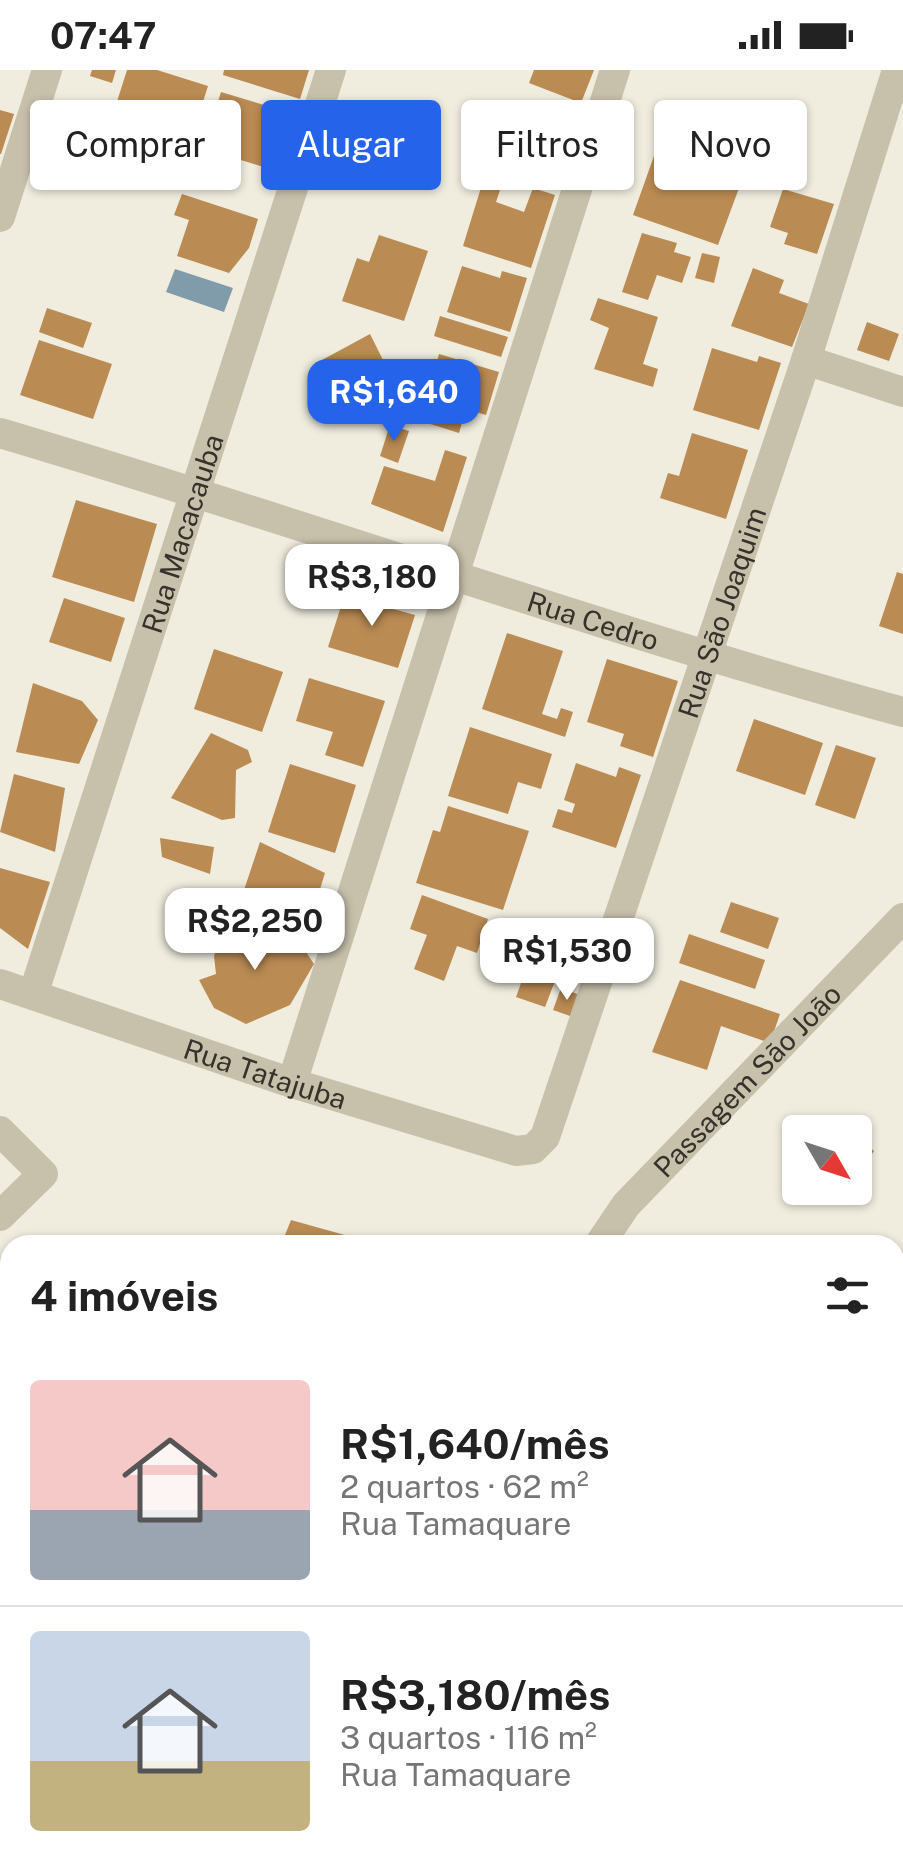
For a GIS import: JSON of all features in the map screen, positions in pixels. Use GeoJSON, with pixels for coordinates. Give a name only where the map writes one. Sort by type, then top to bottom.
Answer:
{"type":"FeatureCollection","features":[{"type":"Feature","properties":{"kind":"street"},"geometry":{"type":"LineString","coordinates":[[0,217],[48,70]]}},
{"type":"Feature","properties":{"kind":"street","name":"Rua Macacauba"},"geometry":{"type":"LineString","coordinates":[[33,995],[331,70]]}},
{"type":"Feature","properties":{"kind":"street"},"geometry":{"type":"LineString","coordinates":[[292,1083],[451,574],[615,70]]}},
{"type":"Feature","properties":{"kind":"street","name":"Rua São Joaquim"},"geometry":{"type":"LineString","coordinates":[[532,1150],[545,1137],[806,360],[896,70]]}},
{"type":"Feature","properties":{"kind":"street"},"geometry":{"type":"LineString","coordinates":[[806,360],[903,392]]}},
{"type":"Feature","properties":{"kind":"street","name":"Rua Cedro"},"geometry":{"type":"LineString","coordinates":[[0,433],[195,490],[704,658],[903,712]]}},
{"type":"Feature","properties":{"kind":"street","name":"Passagem São João"},"geometry":{"type":"LineString","coordinates":[[606,1235],[626,1205],[903,918]]}},
{"type":"Feature","properties":{"kind":"street","name":"Rua Tatajuba"},"geometry":{"type":"LineString","coordinates":[[0,984],[292,1083],[516,1151],[532,1150]]}},
{"type":"Feature","properties":{"kind":"street"},"geometry":{"type":"LineString","coordinates":[[0,1131],[43,1174],[0,1216]]}},
{"type":"Feature","properties":{"kind":"water"},"geometry":{"type":"Polygon","coordinates":[[[175,269],[233,288],[224,312],[166,292],[175,269]]]}},
{"type":"Feature","properties":{"kind":"building"},"geometry":{"type":"Polygon","coordinates":[[[92,70],[116,70],[112,83],[90,76],[92,70]]]}},
{"type":"Feature","properties":{"kind":"building"},"geometry":{"type":"Polygon","coordinates":[[[127,70],[157,70],[208,86],[204,100],[117,100],[127,70]]]}},
{"type":"Feature","properties":{"kind":"building"},"geometry":{"type":"Polygon","coordinates":[[[224,70],[309,70],[300,99],[223,75],[224,70]]]}},
{"type":"Feature","properties":{"kind":"building"},"geometry":{"type":"Polygon","coordinates":[[[534,70],[594,70],[582,100],[529,83],[534,70]]]}},
{"type":"Feature","properties":{"kind":"building"},"geometry":{"type":"Polygon","coordinates":[[[221,92],[261,104],[261,166],[241,160],[241,100],[218,100],[221,92]]]}},
{"type":"Feature","properties":{"kind":"building"},"geometry":{"type":"Polygon","coordinates":[[[0,110],[14,114],[1,154],[0,154],[0,110]]]}},
{"type":"Feature","properties":{"kind":"building"},"geometry":{"type":"Polygon","coordinates":[[[654,156],[654,190],[738,190],[718,245],[633,215],[654,156]]]}},
{"type":"Feature","properties":{"kind":"building"},"geometry":{"type":"Polygon","coordinates":[[[480,190],[500,190],[496,202],[524,212],[532,190],[555,195],[531,268],[463,246],[480,190]]]}},
{"type":"Feature","properties":{"kind":"building"},"geometry":{"type":"Polygon","coordinates":[[[783,190],[834,204],[817,254],[784,244],[788,233],[770,227],[783,190]]]}},
{"type":"Feature","properties":{"kind":"building"},"geometry":{"type":"Polygon","coordinates":[[[182,194],[258,219],[249,248],[229,273],[177,256],[189,220],[174,215],[182,194]]]}},
{"type":"Feature","properties":{"kind":"building"},"geometry":{"type":"Polygon","coordinates":[[[642,233],[677,243],[674,252],[691,257],[682,283],[657,275],[648,300],[622,292],[642,233]]]}},
{"type":"Feature","properties":{"kind":"building"},"geometry":{"type":"Polygon","coordinates":[[[379,235],[428,251],[404,321],[342,301],[357,258],[369,262],[379,235]]]}},
{"type":"Feature","properties":{"kind":"building"},"geometry":{"type":"Polygon","coordinates":[[[702,253],[720,257],[714,283],[695,278],[702,253]]]}},
{"type":"Feature","properties":{"kind":"building"},"geometry":{"type":"Polygon","coordinates":[[[462,266],[500,278],[502,271],[527,278],[510,332],[447,312],[462,266]]]}},
{"type":"Feature","properties":{"kind":"building"},"geometry":{"type":"Polygon","coordinates":[[[753,268],[784,280],[779,293],[809,304],[792,347],[731,326],[753,268]]]}},
{"type":"Feature","properties":{"kind":"building"},"geometry":{"type":"Polygon","coordinates":[[[598,298],[658,317],[643,364],[658,369],[653,387],[594,369],[609,328],[590,320],[598,298]]]}},
{"type":"Feature","properties":{"kind":"building"},"geometry":{"type":"Polygon","coordinates":[[[47,308],[92,323],[83,348],[39,332],[47,308]]]}},
{"type":"Feature","properties":{"kind":"building"},"geometry":{"type":"Polygon","coordinates":[[[440,316],[508,337],[501,357],[434,336],[440,316]]]}},
{"type":"Feature","properties":{"kind":"building"},"geometry":{"type":"Polygon","coordinates":[[[867,322],[899,334],[889,361],[857,350],[867,322]]]}},
{"type":"Feature","properties":{"kind":"building"},"geometry":{"type":"Polygon","coordinates":[[[370,334],[383,360],[372,366],[379,379],[358,390],[351,378],[336,386],[322,360],[370,334]]]}},
{"type":"Feature","properties":{"kind":"building"},"geometry":{"type":"Polygon","coordinates":[[[39,340],[112,364],[93,419],[20,395],[39,340]]]}},
{"type":"Feature","properties":{"kind":"building"},"geometry":{"type":"Polygon","coordinates":[[[712,348],[757,362],[759,356],[781,363],[759,430],[693,410],[712,348]]]}},
{"type":"Feature","properties":{"kind":"building"},"geometry":{"type":"Polygon","coordinates":[[[439,354],[499,372],[486,415],[466,409],[459,433],[421,421],[439,354]]]}},
{"type":"Feature","properties":{"kind":"building"},"geometry":{"type":"Polygon","coordinates":[[[403,390],[417,395],[409,422],[394,417],[403,390]]]}},
{"type":"Feature","properties":{"kind":"building"},"geometry":{"type":"Polygon","coordinates":[[[390,425],[409,431],[398,463],[380,456],[390,425]]]}},
{"type":"Feature","properties":{"kind":"building"},"geometry":{"type":"Polygon","coordinates":[[[692,433],[748,450],[726,519],[660,498],[668,473],[679,476],[692,433]]]}},
{"type":"Feature","properties":{"kind":"building"},"geometry":{"type":"Polygon","coordinates":[[[445,450],[467,457],[443,532],[371,504],[384,466],[435,481],[445,450]]]}},
{"type":"Feature","properties":{"kind":"building"},"geometry":{"type":"Polygon","coordinates":[[[76,500],[157,524],[134,602],[52,577],[76,500]]]}},
{"type":"Feature","properties":{"kind":"building"},"geometry":{"type":"Polygon","coordinates":[[[897,572],[903,574],[903,634],[879,626],[897,572]]]}},
{"type":"Feature","properties":{"kind":"building"},"geometry":{"type":"Polygon","coordinates":[[[367,591],[396,601],[393,609],[415,615],[398,668],[328,647],[345,594],[364,600],[367,591]]]}},
{"type":"Feature","properties":{"kind":"building"},"geometry":{"type":"Polygon","coordinates":[[[64,598],[125,618],[111,662],[49,642],[64,598]]]}},
{"type":"Feature","properties":{"kind":"building"},"geometry":{"type":"Polygon","coordinates":[[[507,633],[563,651],[542,714],[557,719],[561,708],[573,712],[565,737],[482,709],[507,633]]]}},
{"type":"Feature","properties":{"kind":"building"},"geometry":{"type":"Polygon","coordinates":[[[214,649],[283,672],[262,732],[194,709],[214,649]]]}},
{"type":"Feature","properties":{"kind":"building"},"geometry":{"type":"Polygon","coordinates":[[[607,659],[678,681],[653,757],[620,746],[624,734],[587,722],[607,659]]]}},
{"type":"Feature","properties":{"kind":"building"},"geometry":{"type":"Polygon","coordinates":[[[309,678],[385,701],[363,767],[325,755],[333,732],[296,721],[309,678]]]}},
{"type":"Feature","properties":{"kind":"building"},"geometry":{"type":"Polygon","coordinates":[[[33,683],[82,701],[98,720],[79,764],[16,752],[33,683]]]}},
{"type":"Feature","properties":{"kind":"building"},"geometry":{"type":"Polygon","coordinates":[[[754,719],[823,743],[805,795],[736,771],[754,719]]]}},
{"type":"Feature","properties":{"kind":"building"},"geometry":{"type":"Polygon","coordinates":[[[470,727],[552,754],[541,789],[518,782],[508,814],[448,796],[470,727]]]}},
{"type":"Feature","properties":{"kind":"building"},"geometry":{"type":"Polygon","coordinates":[[[211,733],[248,750],[252,762],[236,770],[235,818],[222,820],[171,798],[211,733]]]}},
{"type":"Feature","properties":{"kind":"building"},"geometry":{"type":"Polygon","coordinates":[[[836,745],[876,758],[855,819],[815,805],[836,745]]]}},
{"type":"Feature","properties":{"kind":"building"},"geometry":{"type":"Polygon","coordinates":[[[576,763],[616,777],[619,767],[641,775],[616,848],[552,827],[558,809],[572,813],[575,804],[564,800],[576,763]]]}},
{"type":"Feature","properties":{"kind":"building"},"geometry":{"type":"Polygon","coordinates":[[[290,764],[356,785],[335,853],[268,832],[290,764]]]}},
{"type":"Feature","properties":{"kind":"building"},"geometry":{"type":"Polygon","coordinates":[[[14,774],[65,788],[55,852],[0,832],[14,774]]]}},
{"type":"Feature","properties":{"kind":"building"},"geometry":{"type":"Polygon","coordinates":[[[448,806],[529,831],[503,910],[416,883],[433,830],[440,832],[448,806]]]}},
{"type":"Feature","properties":{"kind":"building"},"geometry":{"type":"Polygon","coordinates":[[[160,838],[214,847],[210,874],[162,857],[160,838]]]}},
{"type":"Feature","properties":{"kind":"building"},"geometry":{"type":"Polygon","coordinates":[[[260,842],[325,873],[308,928],[238,908],[260,842]]]}},
{"type":"Feature","properties":{"kind":"building"},"geometry":{"type":"Polygon","coordinates":[[[0,868],[50,882],[28,949],[0,928],[0,868]]]}},
{"type":"Feature","properties":{"kind":"building"},"geometry":{"type":"Polygon","coordinates":[[[422,895],[488,919],[477,953],[457,946],[444,981],[414,969],[427,935],[410,929],[422,895]]]}},
{"type":"Feature","properties":{"kind":"building"},"geometry":{"type":"Polygon","coordinates":[[[731,902],[779,918],[768,949],[720,932],[731,902]]]}},
{"type":"Feature","properties":{"kind":"building"},"geometry":{"type":"Polygon","coordinates":[[[227,919],[304,949],[314,964],[290,1005],[246,1024],[214,1008],[199,980],[216,974],[214,956],[227,919]]]}},
{"type":"Feature","properties":{"kind":"building"},"geometry":{"type":"Polygon","coordinates":[[[522,930],[568,945],[571,936],[592,943],[580,976],[560,968],[545,1007],[516,997],[529,961],[513,955],[522,930]]]}},
{"type":"Feature","properties":{"kind":"building"},"geometry":{"type":"Polygon","coordinates":[[[689,934],[765,960],[755,989],[679,963],[689,934]]]}},
{"type":"Feature","properties":{"kind":"building"},"geometry":{"type":"Polygon","coordinates":[[[680,980],[780,1014],[770,1043],[721,1026],[707,1070],[652,1052],[680,980]]]}},
{"type":"Feature","properties":{"kind":"building"},"geometry":{"type":"Polygon","coordinates":[[[561,988],[580,995],[573,1017],[553,1010],[561,988]]]}},
{"type":"Feature","properties":{"kind":"building"},"geometry":{"type":"Polygon","coordinates":[[[291,1220],[345,1235],[285,1235],[291,1220]]]}}]}
